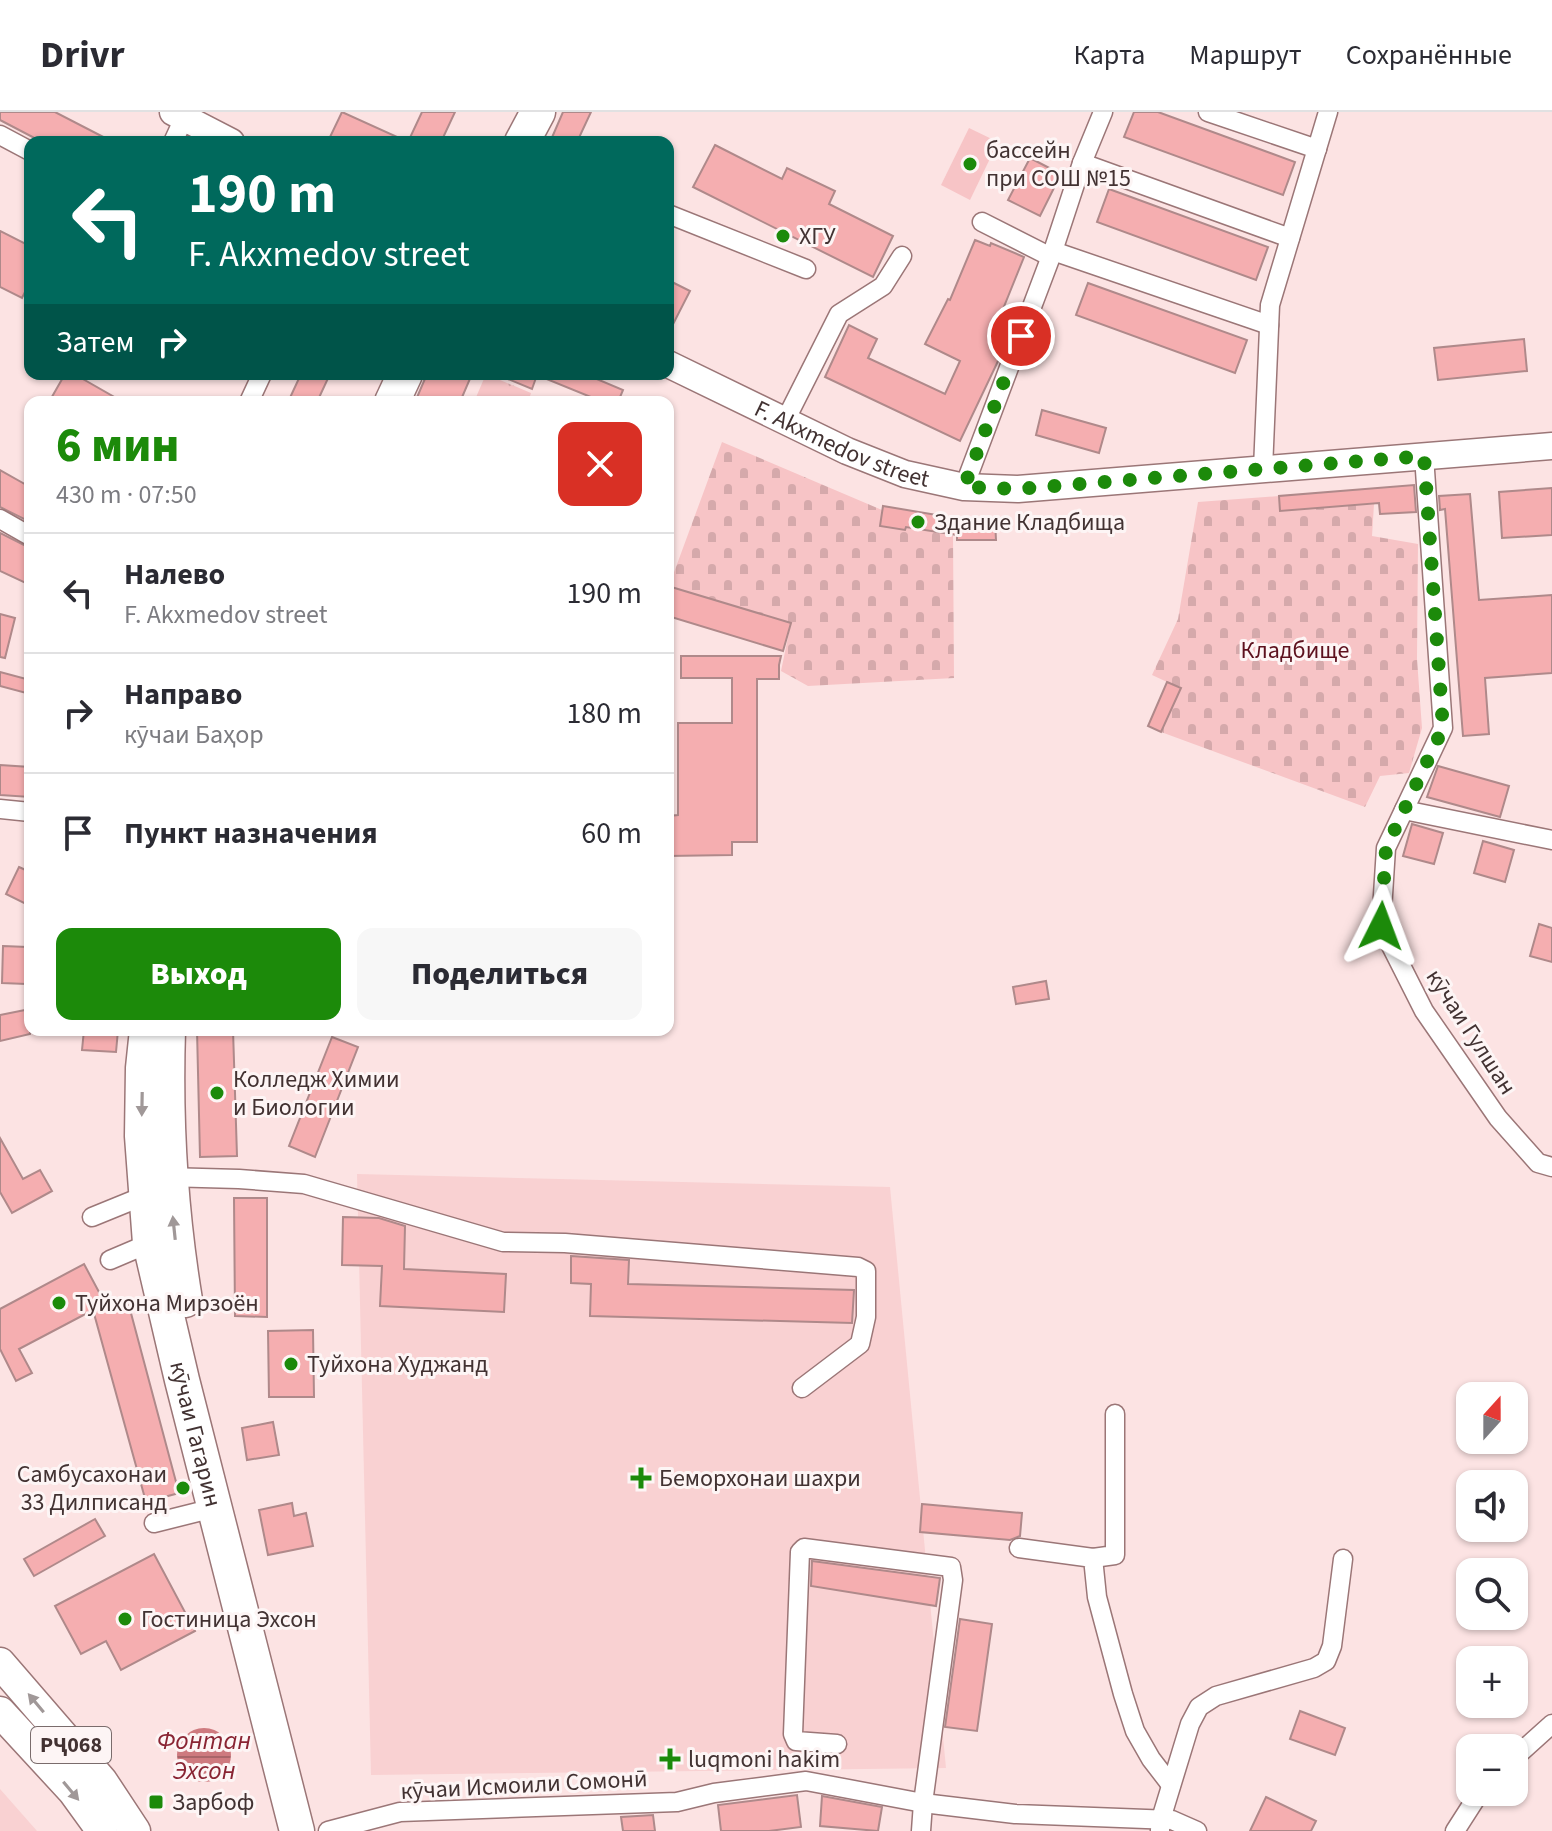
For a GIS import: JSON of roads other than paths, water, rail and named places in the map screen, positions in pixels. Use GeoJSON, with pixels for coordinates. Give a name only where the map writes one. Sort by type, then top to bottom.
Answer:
{"type":"FeatureCollection","features":[{"type":"Feature","properties":{"kind":"highway"},"geometry":{"type":"LineString","coordinates":[[499,136],[512,112]]}},
{"type":"Feature","properties":{"kind":"highway"},"geometry":{"type":"LineString","coordinates":[[525,136],[538,112]]}},
{"type":"Feature","properties":{"kind":"highway","name":"кӯчаи Гагарин"},"geometry":{"type":"LineString","coordinates":[[146,1036],[142,1136],[153,1183],[177,1253],[201,1380],[233,1517],[321,1831]]}},
{"type":"Feature","properties":{"kind":"highway","name":"кӯчаи Гагарин"},"geometry":{"type":"LineString","coordinates":[[167,1036],[150,1243],[297,1831]]}},
{"type":"Feature","properties":{"kind":"main road"},"geometry":{"type":"LineString","coordinates":[[178,115],[219,136]]}},
{"type":"Feature","properties":{"kind":"main road","name":"F. Akxmedov street"},"geometry":{"type":"LineString","coordinates":[[674,367],[847,451],[905,474],[964,487],[1018,489],[1552,446]]}},
{"type":"Feature","properties":{"kind":"main road","name":"РҶ068"},"geometry":{"type":"LineString","coordinates":[[0,1663],[102,1781],[135,1831]]}},
{"type":"Feature","properties":{"kind":"main road","name":"РҶ068"},"geometry":{"type":"LineString","coordinates":[[0,1712],[73,1791],[102,1831]]}},
{"type":"Feature","properties":{"kind":"street"},"geometry":{"type":"LineString","coordinates":[[964,487],[1103,112]]}},
{"type":"Feature","properties":{"kind":"street"},"geometry":{"type":"LineString","coordinates":[[1208,112],[1317,149]]}},
{"type":"Feature","properties":{"kind":"street"},"geometry":{"type":"LineString","coordinates":[[1263,469],[1270,305],[1328,112]]}},
{"type":"Feature","properties":{"kind":"street"},"geometry":{"type":"LineString","coordinates":[[174,136],[178,115]]}},
{"type":"Feature","properties":{"kind":"street"},"geometry":{"type":"LineString","coordinates":[[0,135],[24,148]]}},
{"type":"Feature","properties":{"kind":"street"},"geometry":{"type":"LineString","coordinates":[[1082,163],[1290,238]]}},
{"type":"Feature","properties":{"kind":"street"},"geometry":{"type":"LineString","coordinates":[[674,216],[806,269]]}},
{"type":"Feature","properties":{"kind":"street"},"geometry":{"type":"LineString","coordinates":[[982,222],[1052,254],[1269,325]]}},
{"type":"Feature","properties":{"kind":"street"},"geometry":{"type":"LineString","coordinates":[[785,421],[839,314],[883,286],[902,256]]}},
{"type":"Feature","properties":{"kind":"street","name":"кӯчаи Гулшан"},"geometry":{"type":"LineString","coordinates":[[1424,456],[1443,728],[1386,848],[1381,926],[1424,1011],[1498,1118],[1538,1163],[1552,1167]]}},
{"type":"Feature","properties":{"kind":"street"},"geometry":{"type":"LineString","coordinates":[[0,519],[24,533]]}},
{"type":"Feature","properties":{"kind":"street"},"geometry":{"type":"LineString","coordinates":[[0,809],[24,811]]}},
{"type":"Feature","properties":{"kind":"street"},"geometry":{"type":"LineString","coordinates":[[1404,810],[1552,840]]}},
{"type":"Feature","properties":{"kind":"street"},"geometry":{"type":"LineString","coordinates":[[92,1217],[153,1183],[239,1179],[304,1184],[503,1242],[565,1243],[858,1267],[866,1271],[866,1317],[860,1344],[802,1388]]}},
{"type":"Feature","properties":{"kind":"street"},"geometry":{"type":"LineString","coordinates":[[110,1260],[150,1243]]}},
{"type":"Feature","properties":{"kind":"street"},"geometry":{"type":"LineString","coordinates":[[1019,1548],[1093,1558],[1115,1555],[1115,1414]]}},
{"type":"Feature","properties":{"kind":"street"},"geometry":{"type":"LineString","coordinates":[[154,1523],[214,1508]]}},
{"type":"Feature","properties":{"kind":"street"},"geometry":{"type":"LineString","coordinates":[[837,1744],[796,1741],[793,1734],[800,1552],[804,1548],[951,1567],[953,1580],[921,1831]]}},
{"type":"Feature","properties":{"kind":"street"},"geometry":{"type":"LineString","coordinates":[[1093,1558],[1097,1597],[1135,1731],[1171,1785]]}},
{"type":"Feature","properties":{"kind":"street"},"geometry":{"type":"LineString","coordinates":[[1160,1825],[1190,1724],[1199,1707],[1216,1696],[1314,1668],[1326,1661],[1332,1646],[1343,1559]]}},
{"type":"Feature","properties":{"kind":"street"},"geometry":{"type":"LineString","coordinates":[[1528,1745],[1552,1724]]}},
{"type":"Feature","properties":{"kind":"street","name":"кӯчаи Исмоили Сомонӣ"},"geometry":{"type":"LineString","coordinates":[[328,1831],[400,1812],[677,1802],[714,1793],[806,1781],[923,1803],[1015,1814],[1160,1825],[1172,1820],[1197,1831]]}},
{"type":"Feature","properties":{"kind":"street"},"geometry":{"type":"LineString","coordinates":[[1455,1831],[1471,1806]]}},
{"type":"Feature","properties":{"kind":"water","name":"Фонтан Эхсон"},"geometry":{"type":"Polygon","coordinates":[[[204,1728],[223,1736],[231,1755],[223,1774],[204,1782],[185,1774],[177,1755],[185,1736],[204,1728]]]}},
{"type":"Feature","properties":{"kind":"place","name":"бассейн при СОШ №15"},"geometry":{"type":"Point","coordinates":[970,164]}},
{"type":"Feature","properties":{"kind":"place","name":"ХГУ"},"geometry":{"type":"Point","coordinates":[783,236]}},
{"type":"Feature","properties":{"kind":"place","name":"Здание Кладбища"},"geometry":{"type":"Point","coordinates":[918,522]}},
{"type":"Feature","properties":{"kind":"place","name":"Колледж Химии и Биологии"},"geometry":{"type":"Point","coordinates":[217,1093]}},
{"type":"Feature","properties":{"kind":"place","name":"Туйхона Мирзоён"},"geometry":{"type":"Point","coordinates":[59,1303]}},
{"type":"Feature","properties":{"kind":"place","name":"Туйхона Худжанд"},"geometry":{"type":"Point","coordinates":[291,1364]}},
{"type":"Feature","properties":{"kind":"place","name":"Беморхонаи шахри"},"geometry":{"type":"Point","coordinates":[641,1478]}},
{"type":"Feature","properties":{"kind":"place","name":"Самбусахонаи 33 Дилписанд"},"geometry":{"type":"Point","coordinates":[183,1488]}},
{"type":"Feature","properties":{"kind":"place","name":"Гостиница Эхсон"},"geometry":{"type":"Point","coordinates":[125,1619]}},
{"type":"Feature","properties":{"kind":"place","name":"luqmoni hakim"},"geometry":{"type":"Point","coordinates":[670,1759]}},
{"type":"Feature","properties":{"kind":"place","name":"Зарбоф"},"geometry":{"type":"Point","coordinates":[156,1802]}},
{"type":"Feature","properties":{"kind":"park label","name":"Кладбище"},"geometry":{"type":"Point","coordinates":[1295,650]}}]}
